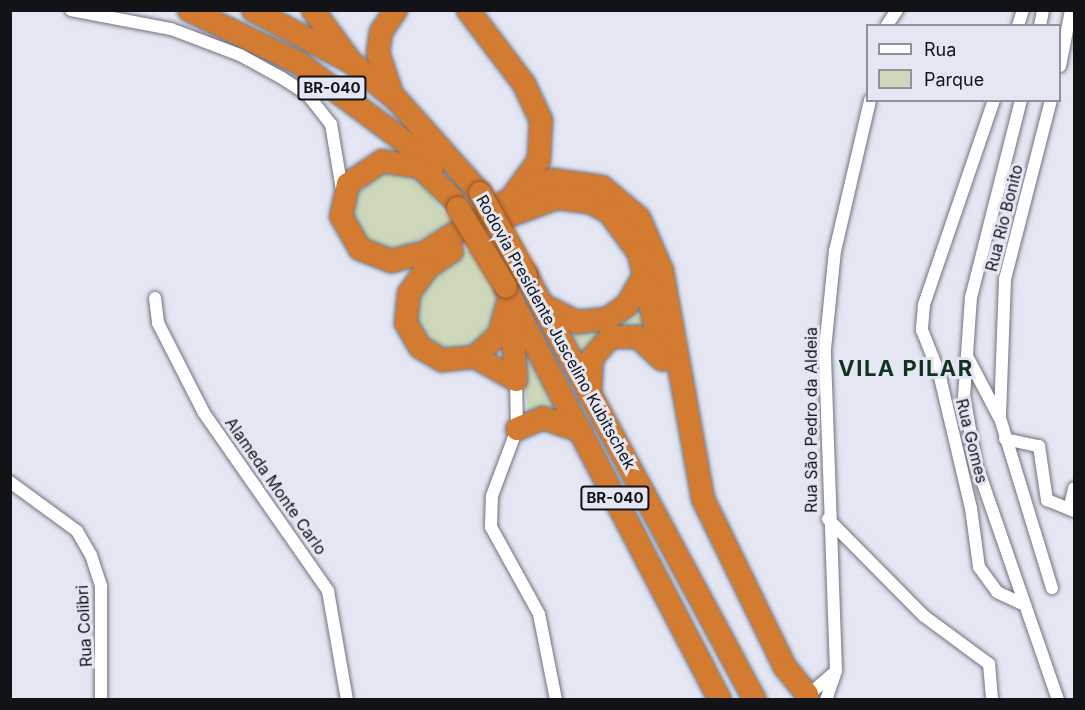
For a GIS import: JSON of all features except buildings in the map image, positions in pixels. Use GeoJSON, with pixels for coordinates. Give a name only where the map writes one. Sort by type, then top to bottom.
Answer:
{"type":"FeatureCollection","features":[{"type":"Feature","properties":{"kind":"highway","name":"Rodovia Presidente Juscelino Kubitschek"},"geometry":{"type":"LineString","coordinates":[[189,10],[299,63],[417,151],[455,203],[508,292],[720,699]]}},
{"type":"Feature","properties":{"kind":"highway","name":"Rodovia Presidente Juscelino Kubitschek"},"geometry":{"type":"LineString","coordinates":[[253,10],[351,62],[396,100],[480,194],[526,275],[754,699]]}},
{"type":"Feature","properties":{"kind":"highway"},"geometry":{"type":"LineString","coordinates":[[313,10],[351,62]]}},
{"type":"Feature","properties":{"kind":"highway"},"geometry":{"type":"LineString","coordinates":[[396,10],[381,32],[378,53],[396,100]]}},
{"type":"Feature","properties":{"kind":"highway"},"geometry":{"type":"LineString","coordinates":[[468,10],[530,93],[543,126],[538,160],[510,199]]}},
{"type":"Feature","properties":{"kind":"highway"},"geometry":{"type":"LineString","coordinates":[[455,203],[420,167],[398,161],[365,168],[342,197],[341,216],[355,244],[392,261],[425,252],[510,199],[552,180],[585,181],[616,195],[644,225],[662,271],[703,499],[785,667],[813,697]]}},
{"type":"Feature","properties":{"kind":"highway"},"geometry":{"type":"LineString","coordinates":[[516,380],[475,357],[442,360],[420,347],[406,323],[408,293],[428,267],[520,209],[556,198],[598,205],[628,232],[643,277],[694,502],[732,590],[777,674],[813,697]]}},
{"type":"Feature","properties":{"kind":"highway"},"geometry":{"type":"LineString","coordinates":[[542,305],[577,322],[598,322],[627,305],[643,277]]}},
{"type":"Feature","properties":{"kind":"highway"},"geometry":{"type":"LineString","coordinates":[[475,357],[499,335],[508,292]]}},
{"type":"Feature","properties":{"kind":"highway"},"geometry":{"type":"LineString","coordinates":[[508,292],[516,380]]}},
{"type":"Feature","properties":{"kind":"highway"},"geometry":{"type":"LineString","coordinates":[[590,395],[592,358],[605,340],[632,335],[662,358]]}},
{"type":"Feature","properties":{"kind":"highway"},"geometry":{"type":"LineString","coordinates":[[517,429],[543,418],[582,431]]}},
{"type":"Feature","properties":{"kind":"street"},"geometry":{"type":"LineString","coordinates":[[71,10],[181,33],[240,55],[308,95],[336,136],[342,197]]}},
{"type":"Feature","properties":{"kind":"street"},"geometry":{"type":"LineString","coordinates":[[888,24],[897,10]]}},
{"type":"Feature","properties":{"kind":"street"},"geometry":{"type":"LineString","coordinates":[[1061,57],[1071,10]]}},
{"type":"Feature","properties":{"kind":"street","name":"Rua São Pedro da Aldeia"},"geometry":{"type":"LineString","coordinates":[[813,697],[836,671],[828,519],[825,349],[835,251],[870,102]]}},
{"type":"Feature","properties":{"kind":"street","name":"Rua Gomes"},"geometry":{"type":"LineString","coordinates":[[993,102],[924,305],[922,330],[939,373],[969,497],[979,567],[997,592],[1021,603]]}},
{"type":"Feature","properties":{"kind":"street"},"geometry":{"type":"LineString","coordinates":[[1020,102],[971,297],[964,396],[976,463],[1021,603],[1058,699]]}},
{"type":"Feature","properties":{"kind":"street","name":"Rua Rio Bonito"},"geometry":{"type":"LineString","coordinates":[[1050,102],[1005,279],[1000,418],[1052,588]]}},
{"type":"Feature","properties":{"kind":"street","name":"Alameda Monte Carlo"},"geometry":{"type":"LineString","coordinates":[[155,298],[158,323],[204,412],[328,591],[347,699]]}},
{"type":"Feature","properties":{"kind":"street"},"geometry":{"type":"LineString","coordinates":[[967,355],[1000,418]]}},
{"type":"Feature","properties":{"kind":"street"},"geometry":{"type":"LineString","coordinates":[[516,380],[517,429],[492,496],[491,527],[539,614],[556,699]]}},
{"type":"Feature","properties":{"kind":"street"},"geometry":{"type":"LineString","coordinates":[[1005,440],[1039,446],[1047,500],[1072,508],[1074,488]]}},
{"type":"Feature","properties":{"kind":"street","name":"Rua Colibri"},"geometry":{"type":"LineString","coordinates":[[10,482],[77,531],[91,555],[101,586],[101,699]]}},
{"type":"Feature","properties":{"kind":"street"},"geometry":{"type":"LineString","coordinates":[[828,519],[924,616],[989,664],[993,699]]}},
{"type":"Feature","properties":{"kind":"green space"},"geometry":{"type":"Polygon","coordinates":[[[384,171],[417,177],[452,223],[393,252],[369,243],[351,221],[355,195],[384,171]]]}},
{"type":"Feature","properties":{"kind":"green space"},"geometry":{"type":"Polygon","coordinates":[[[469,250],[495,292],[497,312],[477,343],[453,350],[427,339],[417,326],[414,303],[428,278],[469,250]]]}},
{"type":"Feature","properties":{"kind":"green space"},"geometry":{"type":"Polygon","coordinates":[[[641,297],[647,339],[583,357],[570,328],[641,297]]]}},
{"type":"Feature","properties":{"kind":"green space"},"geometry":{"type":"Polygon","coordinates":[[[521,342],[557,411],[528,414],[521,342]]]}},
{"type":"Feature","properties":{"kind":"district","name":"VILA PILAR"},"geometry":{"type":"Point","coordinates":[906,369]}}]}
